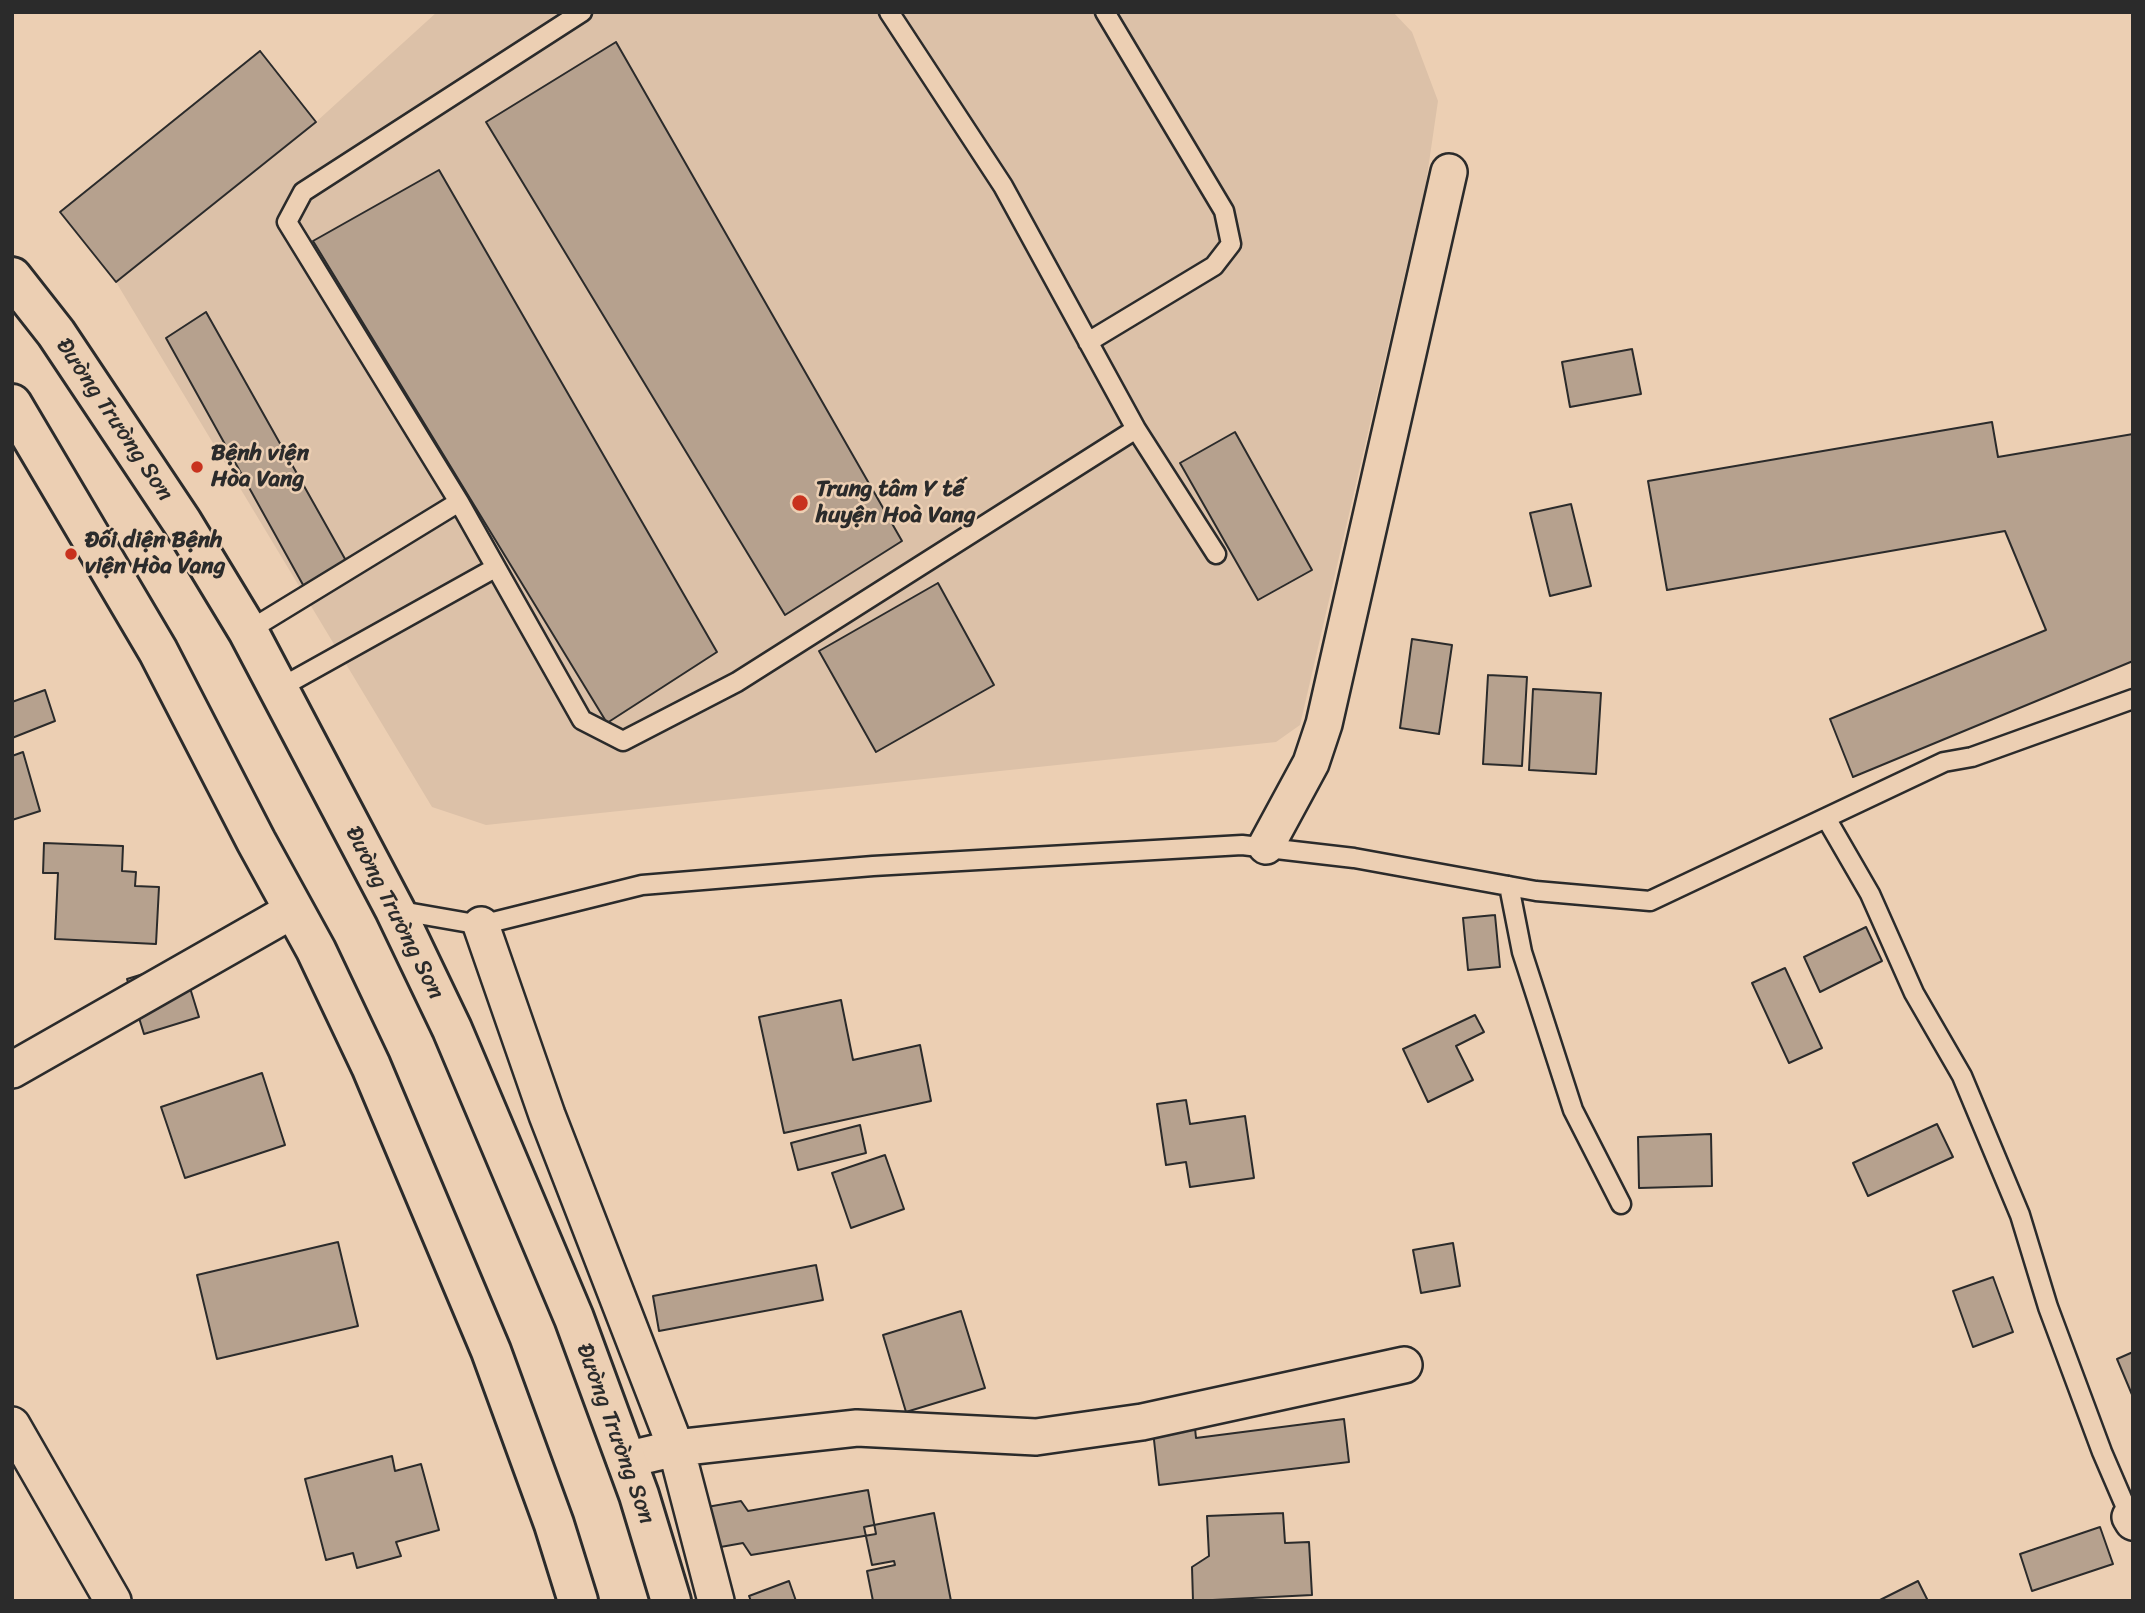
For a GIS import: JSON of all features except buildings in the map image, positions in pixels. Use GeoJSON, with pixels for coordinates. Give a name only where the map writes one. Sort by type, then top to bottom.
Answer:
{"type":"FeatureCollection","features":[{"type":"Feature","properties":{"kind":"highway","name":"Đường Trường Sơn"},"geometry":{"type":"LineString","coordinates":[[12,277],[56,332],[182,522],[248,631],[396,910],[452,1029],[574,1318],[639,1495],[671,1601]]}},
{"type":"Feature","properties":{"kind":"highway"},"geometry":{"type":"LineString","coordinates":[[12,404],[158,651],[316,950],[371,1066],[491,1352],[554,1524],[578,1601]]}},
{"type":"Feature","properties":{"kind":"street"},"geometry":{"type":"LineString","coordinates":[[1266,846],[1311,763],[1324,724],[1449,172]]}},
{"type":"Feature","properties":{"kind":"street"},"geometry":{"type":"LineString","coordinates":[[12,1070],[293,910]]}},
{"type":"Feature","properties":{"kind":"street"},"geometry":{"type":"LineString","coordinates":[[481,925],[547,1115],[676,1448],[716,1601]]}},
{"type":"Feature","properties":{"kind":"street"},"geometry":{"type":"LineString","coordinates":[[625,1460],[676,1448],[857,1428],[1036,1437],[1142,1422],[1404,1364]]}},
{"type":"Feature","properties":{"kind":"street"},"geometry":{"type":"LineString","coordinates":[[12,1425],[113,1601]]}},
{"type":"Feature","properties":{"kind":"lane"},"geometry":{"type":"LineString","coordinates":[[582,12],[303,192],[287,222],[459,502],[582,720],[623,741],[737,682],[1136,429]]}},
{"type":"Feature","properties":{"kind":"lane"},"geometry":{"type":"LineString","coordinates":[[889,12],[1003,186],[1136,429],[1216,554]]}},
{"type":"Feature","properties":{"kind":"lane"},"geometry":{"type":"LineString","coordinates":[[1088,342],[1214,266],[1231,244],[1224,211],[1105,12]]}},
{"type":"Feature","properties":{"kind":"lane"},"geometry":{"type":"LineString","coordinates":[[248,631],[459,502]]}},
{"type":"Feature","properties":{"kind":"lane"},"geometry":{"type":"LineString","coordinates":[[278,689],[495,568]]}},
{"type":"Feature","properties":{"kind":"lane"},"geometry":{"type":"LineString","coordinates":[[396,910],[481,925],[642,885],[873,866],[1242,845],[1354,858],[1536,891],[1650,901],[1944,762],[1972,757],[2133,699]]}},
{"type":"Feature","properties":{"kind":"lane"},"geometry":{"type":"LineString","coordinates":[[1826,818],[1870,894],[1914,993],[1962,1076],[2020,1215],[2048,1307],[2102,1452],[2132,1519]]}},
{"type":"Feature","properties":{"kind":"lane"},"geometry":{"type":"LineString","coordinates":[[1509,886],[1522,952],[1573,1110],[1621,1204]]}},
{"type":"Feature","properties":{"kind":"shaded area","name":"Trung tâm Y tế huyện Hoà Vang"},"geometry":{"type":"Polygon","coordinates":[[[437,12],[1393,12],[1412,32],[1438,101],[1426,183],[1300,725],[1276,742],[486,825],[432,807],[116,282],[316,122],[437,12]]]}},
{"type":"Feature","properties":{"kind":"place","name":"Bệnh viện Hòa Vang"},"geometry":{"type":"Point","coordinates":[197,467]}},
{"type":"Feature","properties":{"kind":"place","name":"Trung tâm Y tế huyện Hoà Vang"},"geometry":{"type":"Point","coordinates":[800,503]}},
{"type":"Feature","properties":{"kind":"place","name":"Đối diện Bệnh viện Hòa Vang"},"geometry":{"type":"Point","coordinates":[71,554]}}]}
